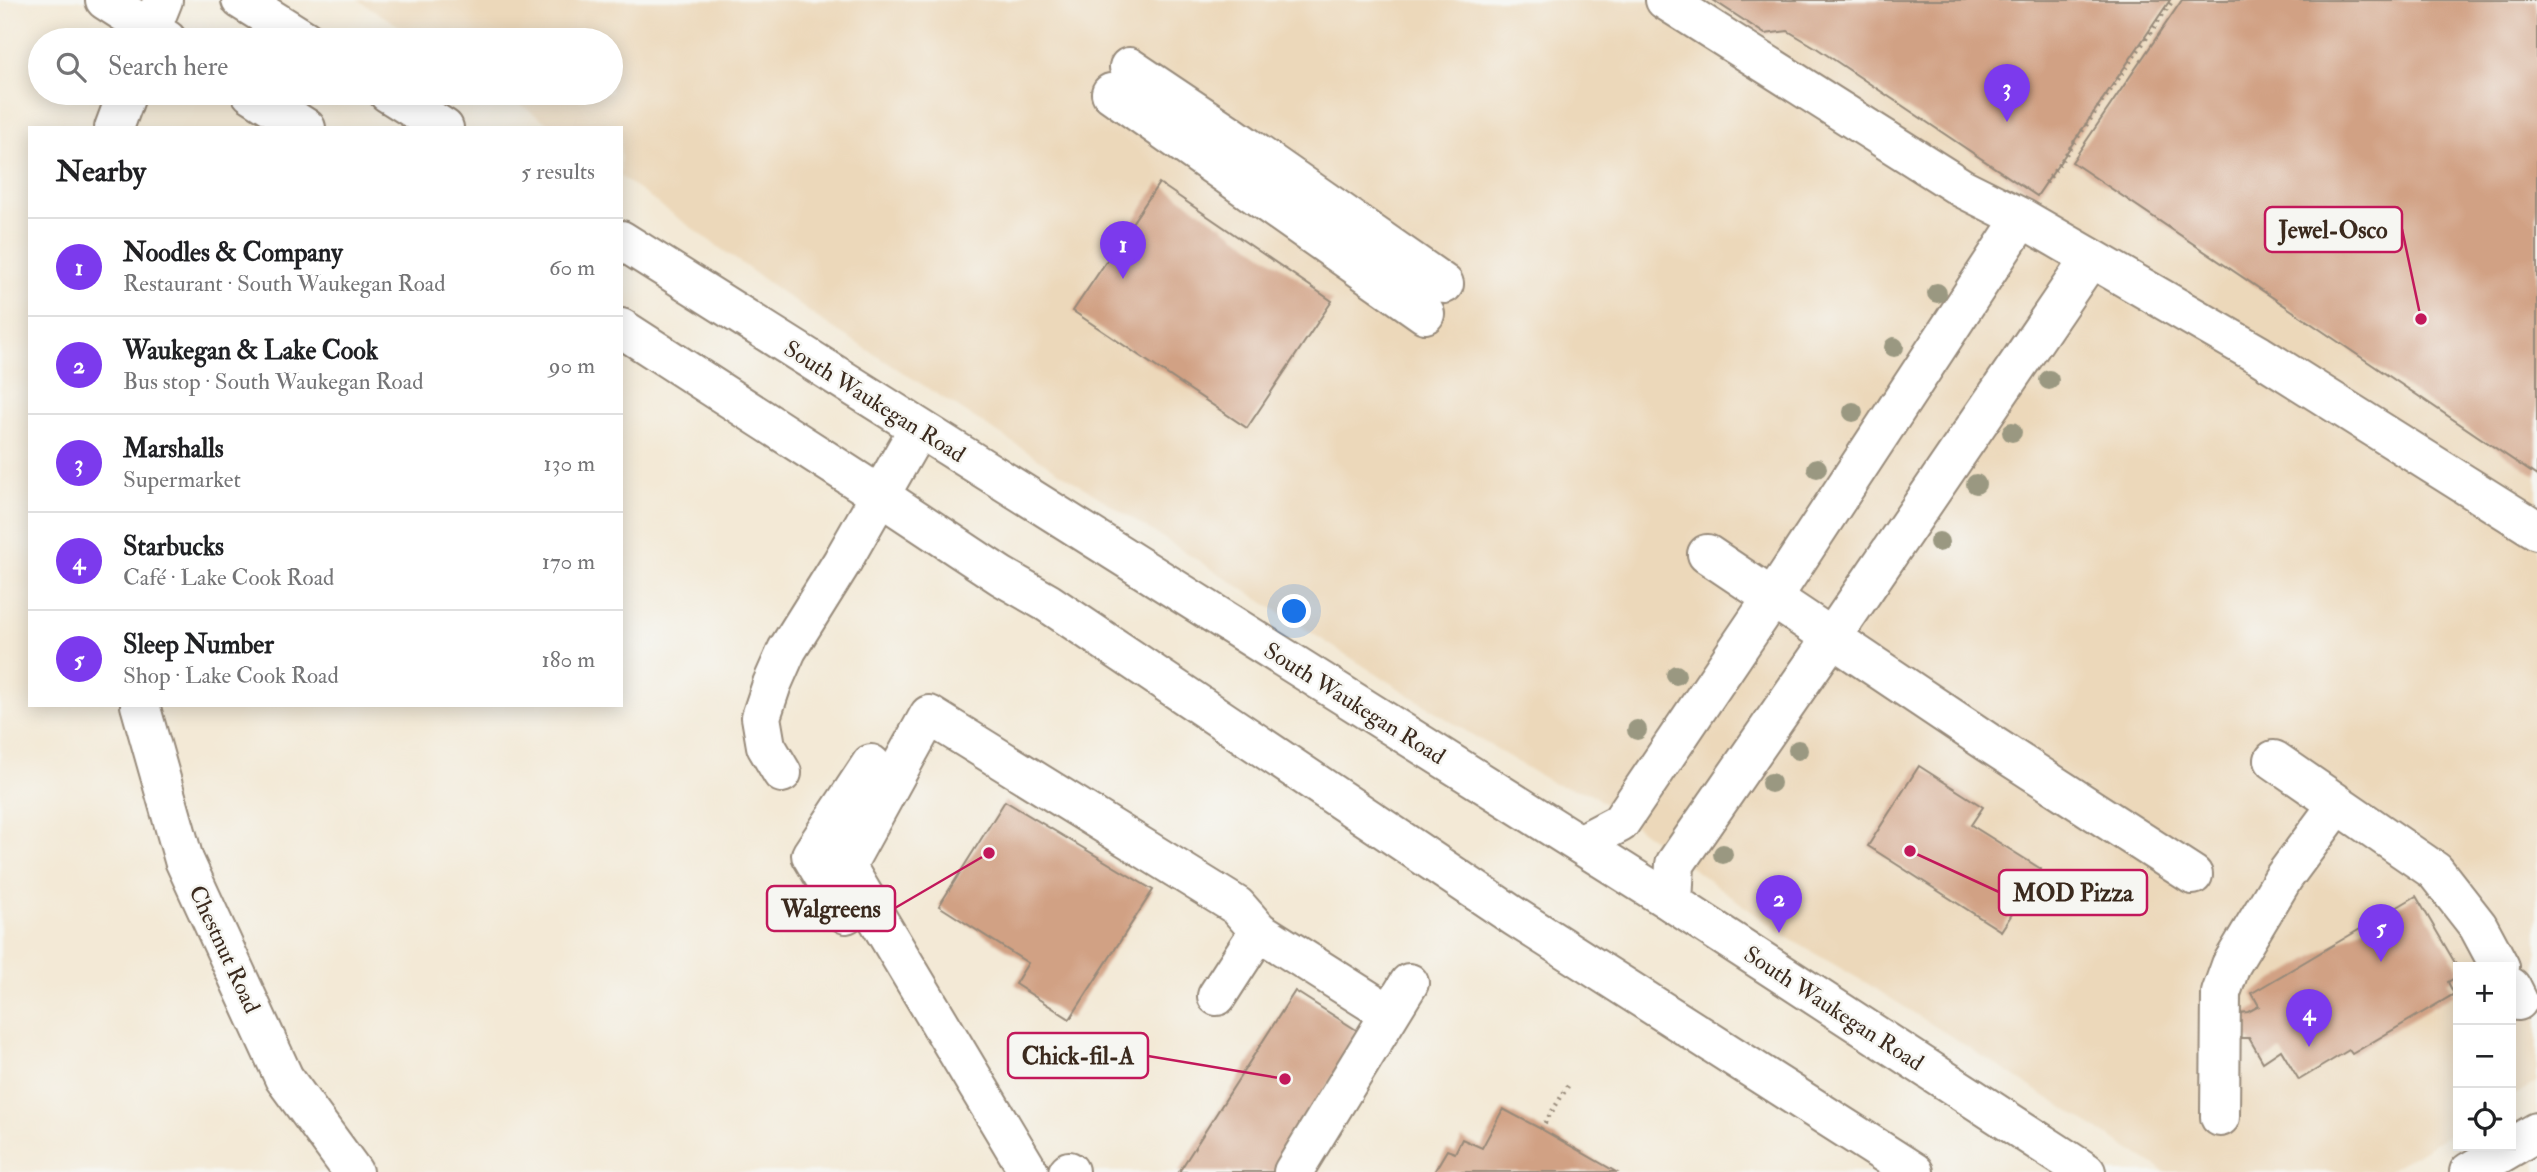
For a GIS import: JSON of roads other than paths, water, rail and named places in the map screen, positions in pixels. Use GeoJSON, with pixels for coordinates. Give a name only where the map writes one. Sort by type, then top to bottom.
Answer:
{"type":"FeatureCollection","features":[{"type":"Feature","properties":{"kind":"main road"},"geometry":{"type":"LineString","coordinates":[[105,0],[157,28],[181,0]]}},
{"type":"Feature","properties":{"kind":"main road"},"geometry":{"type":"LineString","coordinates":[[241,0],[286,28]]}},
{"type":"Feature","properties":{"kind":"main road"},"geometry":{"type":"LineString","coordinates":[[1665,0],[1962,188],[2022,218],[2259,355],[2537,530]]}},
{"type":"Feature","properties":{"kind":"main road"},"geometry":{"type":"LineString","coordinates":[[1120,80],[1229,134],[1435,299]]}},
{"type":"Feature","properties":{"kind":"main road"},"geometry":{"type":"LineString","coordinates":[[115,126],[123,105]]}},
{"type":"Feature","properties":{"kind":"main road"},"geometry":{"type":"LineString","coordinates":[[270,105],[303,126]]}},
{"type":"Feature","properties":{"kind":"main road"},"geometry":{"type":"LineString","coordinates":[[407,105],[441,126]]}},
{"type":"Feature","properties":{"kind":"main road"},"geometry":{"type":"LineString","coordinates":[[1580,844],[1620,823],[1773,597],[2022,218]]}},
{"type":"Feature","properties":{"kind":"main road","name":"South Waukegan Road"},"geometry":{"type":"LineString","coordinates":[[623,241],[1673,903],[2086,1172]]}},
{"type":"Feature","properties":{"kind":"main road"},"geometry":{"type":"LineString","coordinates":[[1673,903],[1675,864],[2090,259]]}},
{"type":"Feature","properties":{"kind":"main road"},"geometry":{"type":"LineString","coordinates":[[623,329],[1002,576],[1048,603],[1515,918],[1914,1172]]}},
{"type":"Feature","properties":{"kind":"main road"},"geometry":{"type":"LineString","coordinates":[[782,773],[766,746],[761,717],[772,684],[787,650],[842,562],[918,429]]}},
{"type":"Feature","properties":{"kind":"main road"},"geometry":{"type":"LineString","coordinates":[[1707,554],[1989,743],[2193,875]]}},
{"type":"Feature","properties":{"kind":"main road","name":"Chestnut Road"},"geometry":{"type":"LineString","coordinates":[[141,707],[184,860],[284,1078],[353,1172]]}},
{"type":"Feature","properties":{"kind":"main road"},"geometry":{"type":"LineString","coordinates":[[1029,1172],[846,866],[929,715],[1237,906],[1259,932],[1399,999],[1293,1172]]}},
{"type":"Feature","properties":{"kind":"main road"},"geometry":{"type":"LineString","coordinates":[[2274,760],[2435,871],[2478,926],[2497,962]]}},
{"type":"Feature","properties":{"kind":"main road"},"geometry":{"type":"LineString","coordinates":[[871,764],[811,855],[998,1172]]}},
{"type":"Feature","properties":{"kind":"main road"},"geometry":{"type":"LineString","coordinates":[[2220,1117],[2221,993],[2231,965],[2284,877],[2338,804]]}},
{"type":"Feature","properties":{"kind":"main road"},"geometry":{"type":"LineString","coordinates":[[1217,996],[1259,932]]}},
{"type":"Feature","properties":{"kind":"main road"},"geometry":{"type":"LineString","coordinates":[[2469,1172],[2537,1132]]}},
{"type":"Feature","properties":{"kind":"place","name":"Marshalls"},"geometry":{"type":"Point","coordinates":[2007,122]}},
{"type":"Feature","properties":{"kind":"place","name":"Noodles & Company"},"geometry":{"type":"Point","coordinates":[1123,279]}},
{"type":"Feature","properties":{"kind":"place","name":"Jewel-Osco"},"geometry":{"type":"Point","coordinates":[2421,319]}},
{"type":"Feature","properties":{"kind":"place","name":"MOD Pizza"},"geometry":{"type":"Point","coordinates":[1910,851]}},
{"type":"Feature","properties":{"kind":"place","name":"Walgreens"},"geometry":{"type":"Point","coordinates":[989,853]}},
{"type":"Feature","properties":{"kind":"place","name":"Waukegan & Lake Cook"},"geometry":{"type":"Point","coordinates":[1779,933]}},
{"type":"Feature","properties":{"kind":"place","name":"Sleep Number"},"geometry":{"type":"Point","coordinates":[2381,962]}},
{"type":"Feature","properties":{"kind":"place","name":"Starbucks"},"geometry":{"type":"Point","coordinates":[2309,1047]}},
{"type":"Feature","properties":{"kind":"place","name":"Chick-fil-A"},"geometry":{"type":"Point","coordinates":[1285,1079]}}]}
